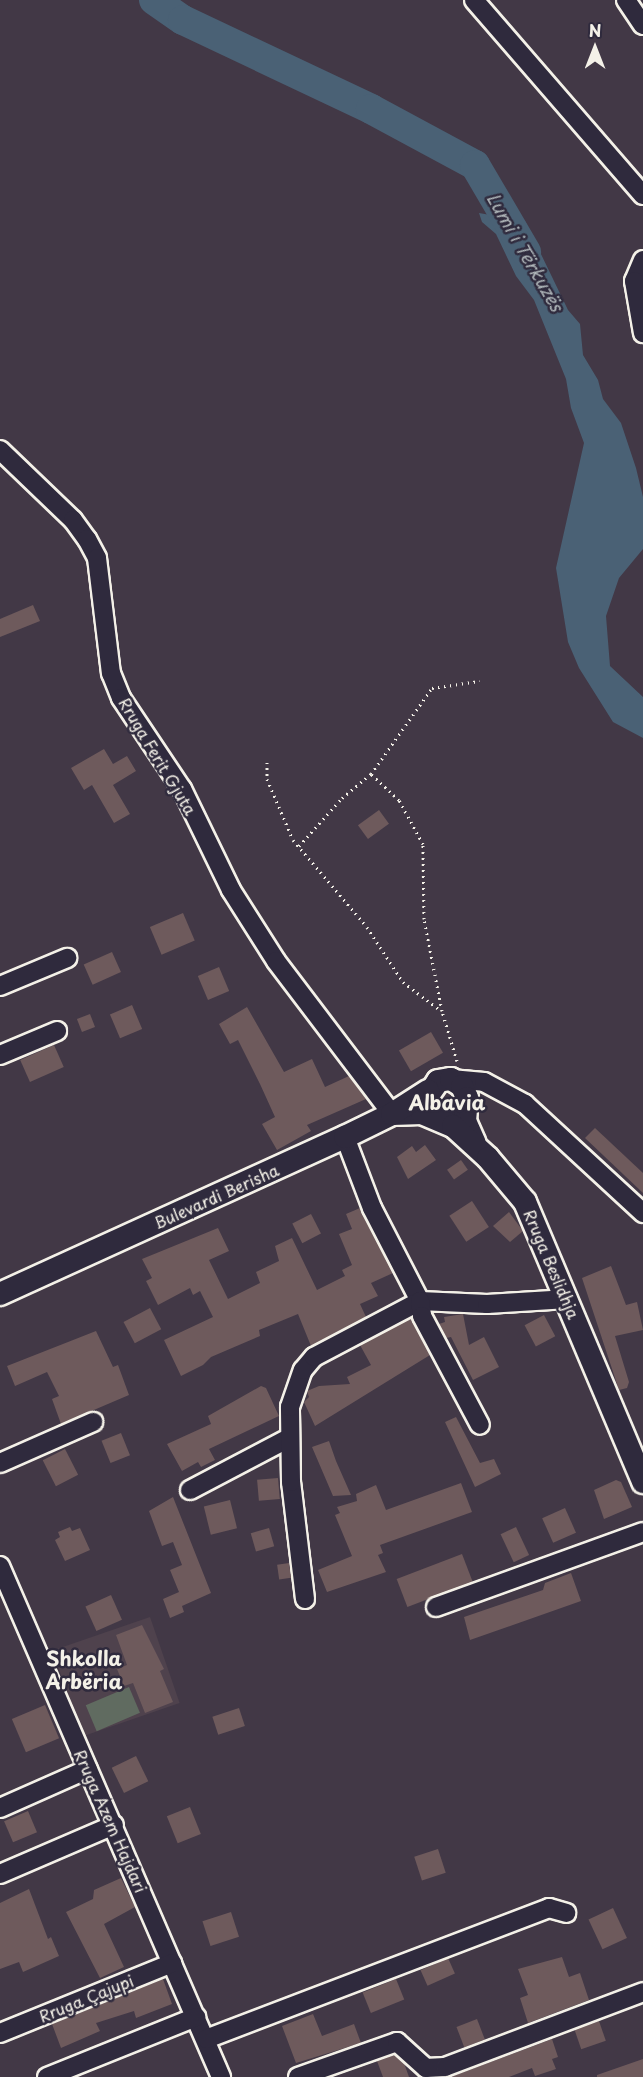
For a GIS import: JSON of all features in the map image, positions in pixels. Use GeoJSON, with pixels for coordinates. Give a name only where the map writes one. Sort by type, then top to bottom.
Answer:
{"type":"FeatureCollection","features":[{"type":"Feature","properties":{"kind":"main road"},"geometry":{"type":"LineString","coordinates":[[466,1105],[453,1118],[439,1118],[427,1104],[428,1091],[438,1081],[451,1079],[465,1092],[466,1105],[465,1121],[477,1147]]}},
{"type":"Feature","properties":{"kind":"main road","name":"Bulevardi Berisha"},"geometry":{"type":"LineString","coordinates":[[0,1294],[345,1137],[392,1114],[428,1091]]}},
{"type":"Feature","properties":{"kind":"main road","name":"Rruga Beslidhja"},"geometry":{"type":"LineString","coordinates":[[392,1114],[422,1113],[439,1118],[477,1147],[525,1202],[568,1299],[643,1482]]}},
{"type":"Feature","properties":{"kind":"street"},"geometry":{"type":"LineString","coordinates":[[474,0],[643,195]]}},
{"type":"Feature","properties":{"kind":"street"},"geometry":{"type":"LineString","coordinates":[[626,0],[643,25]]}},
{"type":"Feature","properties":{"kind":"street"},"geometry":{"type":"LineString","coordinates":[[643,260],[634,281],[643,333]]}},
{"type":"Feature","properties":{"kind":"street","name":"Rruga Ferit Gjuta"},"geometry":{"type":"LineString","coordinates":[[0,450],[73,520],[87,539],[97,558],[111,673],[121,698],[182,789],[231,890],[276,961],[392,1114]]}},
{"type":"Feature","properties":{"kind":"street"},"geometry":{"type":"LineString","coordinates":[[0,986],[67,958]]}},
{"type":"Feature","properties":{"kind":"street"},"geometry":{"type":"LineString","coordinates":[[0,1055],[57,1031]]}},
{"type":"Feature","properties":{"kind":"street"},"geometry":{"type":"LineString","coordinates":[[451,1079],[484,1082],[525,1104],[643,1213]]}},
{"type":"Feature","properties":{"kind":"street"},"geometry":{"type":"LineString","coordinates":[[466,1105],[486,1095],[525,1104]]}},
{"type":"Feature","properties":{"kind":"street"},"geometry":{"type":"LineString","coordinates":[[345,1137],[372,1208],[420,1301],[422,1316],[480,1425]]}},
{"type":"Feature","properties":{"kind":"street"},"geometry":{"type":"LineString","coordinates":[[305,1599],[289,1438],[293,1396],[303,1370],[314,1357],[420,1301],[487,1304],[568,1299]]}},
{"type":"Feature","properties":{"kind":"street"},"geometry":{"type":"LineString","coordinates":[[0,1462],[93,1422]]}},
{"type":"Feature","properties":{"kind":"street"},"geometry":{"type":"LineString","coordinates":[[190,1490],[289,1438]]}},
{"type":"Feature","properties":{"kind":"street"},"geometry":{"type":"LineString","coordinates":[[436,1607],[643,1532]]}},
{"type":"Feature","properties":{"kind":"street","name":"Rruga Azem Hajdari"},"geometry":{"type":"LineString","coordinates":[[0,1566],[7,1601],[114,1825],[221,2077]]}},
{"type":"Feature","properties":{"kind":"street"},"geometry":{"type":"LineString","coordinates":[[0,1808],[88,1769]]}},
{"type":"Feature","properties":{"kind":"street"},"geometry":{"type":"LineString","coordinates":[[0,1874],[114,1825]]}},
{"type":"Feature","properties":{"kind":"street"},"geometry":{"type":"LineString","coordinates":[[206,2039],[549,1908],[567,1913]]}},
{"type":"Feature","properties":{"kind":"street","name":"Rruga Çajupi"},"geometry":{"type":"LineString","coordinates":[[0,2033],[172,1963]]}},
{"type":"Feature","properties":{"kind":"street"},"geometry":{"type":"LineString","coordinates":[[298,2077],[397,2042],[426,2068],[445,2067],[643,1992]]}},
{"type":"Feature","properties":{"kind":"street"},"geometry":{"type":"LineString","coordinates":[[47,2077],[196,2017]]}},
{"type":"Feature","properties":{"kind":"path"},"geometry":{"type":"LineString","coordinates":[[299,846],[342,798],[370,774],[432,688],[479,681]]}},
{"type":"Feature","properties":{"kind":"path"},"geometry":{"type":"LineString","coordinates":[[267,762],[267,779],[299,846],[367,927],[403,982],[442,1011]]}},
{"type":"Feature","properties":{"kind":"path"},"geometry":{"type":"LineString","coordinates":[[370,774],[399,800],[423,843],[424,919],[442,1011],[458,1058],[451,1079]]}},
{"type":"Feature","properties":{"kind":"shaded area"},"geometry":{"type":"Polygon","coordinates":[[[150,1617],[180,1703],[82,1737],[53,1651],[150,1617]]]}},
{"type":"Feature","properties":{"kind":"green space"},"geometry":{"type":"Polygon","coordinates":[[[129,1687],[140,1713],[97,1731],[86,1705],[129,1687]]]}},
{"type":"Feature","properties":{"kind":"water"},"geometry":{"type":"Polygon","coordinates":[[[479,213],[525,221],[568,310],[580,324],[583,355],[598,380],[603,399],[621,423],[636,468],[643,497],[643,549],[619,578],[606,616],[610,666],[643,697],[643,738],[613,722],[579,668],[568,642],[556,568],[584,443],[571,408],[566,379],[534,300],[516,276],[496,234],[482,222],[479,213]]]}},
{"type":"Feature","properties":{"kind":"building"},"geometry":{"type":"Polygon","coordinates":[[[33,605],[40,621],[0,637],[0,619],[33,605]]]}},
{"type":"Feature","properties":{"kind":"building"},"geometry":{"type":"Polygon","coordinates":[[[104,749],[113,764],[127,756],[136,771],[113,785],[130,814],[114,823],[92,785],[84,790],[71,768],[104,749]]]}},
{"type":"Feature","properties":{"kind":"building"},"geometry":{"type":"Polygon","coordinates":[[[379,810],[389,824],[368,839],[358,825],[379,810]]]}},
{"type":"Feature","properties":{"kind":"building"},"geometry":{"type":"Polygon","coordinates":[[[183,913],[195,941],[162,955],[150,927],[183,913]]]}},
{"type":"Feature","properties":{"kind":"building"},"geometry":{"type":"Polygon","coordinates":[[[112,952],[121,972],[93,985],[84,965],[112,952]]]}},
{"type":"Feature","properties":{"kind":"building"},"geometry":{"type":"Polygon","coordinates":[[[219,967],[229,991],[208,1000],[198,976],[219,967]]]}},
{"type":"Feature","properties":{"kind":"building"},"geometry":{"type":"Polygon","coordinates":[[[132,1005],[142,1029],[120,1038],[110,1014],[132,1005]]]}},
{"type":"Feature","properties":{"kind":"building"},"geometry":{"type":"Polygon","coordinates":[[[247,1007],[284,1072],[312,1059],[325,1087],[349,1076],[366,1099],[307,1125],[311,1131],[277,1150],[262,1124],[275,1117],[260,1084],[238,1040],[230,1044],[219,1024],[247,1007]]]}},
{"type":"Feature","properties":{"kind":"building"},"geometry":{"type":"Polygon","coordinates":[[[90,1014],[95,1027],[82,1032],[77,1019],[90,1014]]]}},
{"type":"Feature","properties":{"kind":"building"},"geometry":{"type":"Polygon","coordinates":[[[431,1032],[443,1053],[411,1071],[399,1050],[431,1032]]]}},
{"type":"Feature","properties":{"kind":"building"},"geometry":{"type":"Polygon","coordinates":[[[54,1045],[64,1067],[30,1082],[20,1060],[54,1045]]]}},
{"type":"Feature","properties":{"kind":"building"},"geometry":{"type":"Polygon","coordinates":[[[595,1128],[643,1173],[643,1193],[585,1138],[595,1128]]]}},
{"type":"Feature","properties":{"kind":"building"},"geometry":{"type":"Polygon","coordinates":[[[425,1145],[436,1160],[408,1179],[397,1157],[412,1146],[416,1152],[425,1145]]]}},
{"type":"Feature","properties":{"kind":"building"},"geometry":{"type":"Polygon","coordinates":[[[461,1160],[468,1170],[454,1180],[447,1170],[461,1160]]]}},
{"type":"Feature","properties":{"kind":"building"},"geometry":{"type":"Polygon","coordinates":[[[472,1201],[489,1227],[466,1242],[449,1216],[472,1201]]]}},
{"type":"Feature","properties":{"kind":"building"},"geometry":{"type":"Polygon","coordinates":[[[360,1208],[393,1273],[371,1283],[378,1296],[360,1304],[366,1317],[311,1346],[298,1314],[259,1330],[260,1336],[211,1357],[203,1365],[181,1376],[164,1340],[213,1317],[200,1291],[193,1295],[190,1288],[158,1305],[146,1281],[152,1278],[142,1259],[218,1228],[229,1251],[209,1260],[228,1299],[260,1283],[256,1272],[279,1261],[275,1246],[292,1238],[317,1290],[345,1276],[342,1270],[352,1265],[339,1234],[352,1229],[346,1214],[360,1208]]]}},
{"type":"Feature","properties":{"kind":"building"},"geometry":{"type":"Polygon","coordinates":[[[509,1212],[523,1231],[510,1242],[493,1226],[509,1212]]]}},
{"type":"Feature","properties":{"kind":"building"},"geometry":{"type":"Polygon","coordinates":[[[311,1214],[321,1234],[302,1243],[292,1224],[311,1214]]]}},
{"type":"Feature","properties":{"kind":"building"},"geometry":{"type":"Polygon","coordinates":[[[611,1266],[626,1305],[637,1302],[643,1330],[615,1336],[629,1382],[627,1388],[619,1390],[582,1278],[611,1266]]]}},
{"type":"Feature","properties":{"kind":"building"},"geometry":{"type":"Polygon","coordinates":[[[150,1308],[161,1329],[135,1343],[124,1322],[150,1308]]]}},
{"type":"Feature","properties":{"kind":"building"},"geometry":{"type":"Polygon","coordinates":[[[463,1314],[469,1345],[484,1337],[499,1367],[473,1380],[451,1337],[446,1338],[439,1324],[445,1322],[444,1317],[463,1314]]]}},
{"type":"Feature","properties":{"kind":"building"},"geometry":{"type":"Polygon","coordinates":[[[544,1315],[555,1336],[536,1347],[525,1325],[544,1315]]]}},
{"type":"Feature","properties":{"kind":"building"},"geometry":{"type":"Polygon","coordinates":[[[411,1318],[430,1355],[315,1426],[304,1402],[309,1397],[307,1391],[319,1386],[350,1384],[347,1377],[371,1365],[360,1345],[411,1318]]]}},
{"type":"Feature","properties":{"kind":"building"},"geometry":{"type":"Polygon","coordinates":[[[96,1331],[113,1367],[118,1365],[129,1395],[61,1424],[52,1399],[59,1396],[47,1372],[15,1386],[7,1366],[96,1331]]]}},
{"type":"Feature","properties":{"kind":"building"},"geometry":{"type":"Polygon","coordinates":[[[261,1386],[266,1388],[279,1416],[209,1449],[215,1460],[201,1467],[198,1462],[182,1471],[167,1444],[211,1424],[208,1416],[261,1386]]]}},
{"type":"Feature","properties":{"kind":"building"},"geometry":{"type":"Polygon","coordinates":[[[456,1417],[480,1463],[494,1459],[501,1474],[475,1487],[445,1422],[456,1417]]]}},
{"type":"Feature","properties":{"kind":"building"},"geometry":{"type":"Polygon","coordinates":[[[121,1433],[130,1455],[111,1463],[102,1441],[121,1433]]]}},
{"type":"Feature","properties":{"kind":"building"},"geometry":{"type":"Polygon","coordinates":[[[329,1441],[351,1495],[333,1496],[312,1447],[329,1441]]]}},
{"type":"Feature","properties":{"kind":"building"},"geometry":{"type":"Polygon","coordinates":[[[65,1449],[78,1475],[56,1486],[43,1460],[65,1449]]]}},
{"type":"Feature","properties":{"kind":"building"},"geometry":{"type":"Polygon","coordinates":[[[278,1478],[280,1499],[259,1501],[257,1480],[278,1478]]]}},
{"type":"Feature","properties":{"kind":"building"},"geometry":{"type":"Polygon","coordinates":[[[616,1480],[621,1482],[632,1507],[604,1519],[594,1490],[616,1480]]]}},
{"type":"Feature","properties":{"kind":"building"},"geometry":{"type":"Polygon","coordinates":[[[461,1483],[472,1512],[380,1545],[383,1553],[378,1555],[386,1572],[327,1592],[318,1570],[352,1556],[335,1515],[340,1513],[337,1507],[357,1501],[356,1494],[376,1485],[386,1510],[461,1483]]]}},
{"type":"Feature","properties":{"kind":"building"},"geometry":{"type":"Polygon","coordinates":[[[173,1497],[211,1593],[182,1606],[184,1612],[170,1618],[163,1599],[179,1592],[170,1570],[182,1565],[173,1542],[162,1546],[149,1511],[173,1497]]]}},
{"type":"Feature","properties":{"kind":"building"},"geometry":{"type":"Polygon","coordinates":[[[230,1500],[237,1528],[211,1535],[204,1507],[230,1500]]]}},
{"type":"Feature","properties":{"kind":"building"},"geometry":{"type":"Polygon","coordinates":[[[565,1508],[576,1533],[553,1543],[542,1518],[565,1508]]]}},
{"type":"Feature","properties":{"kind":"building"},"geometry":{"type":"Polygon","coordinates":[[[70,1527],[72,1531],[80,1528],[90,1550],[65,1561],[55,1540],[60,1537],[58,1532],[70,1527]]]}},
{"type":"Feature","properties":{"kind":"building"},"geometry":{"type":"Polygon","coordinates":[[[516,1527],[529,1555],[514,1562],[501,1534],[516,1527]]]}},
{"type":"Feature","properties":{"kind":"building"},"geometry":{"type":"Polygon","coordinates":[[[269,1528],[274,1546],[256,1552],[251,1533],[269,1528]]]}},
{"type":"Feature","properties":{"kind":"building"},"geometry":{"type":"Polygon","coordinates":[[[462,1554],[473,1582],[407,1607],[397,1579],[462,1554]]]}},
{"type":"Feature","properties":{"kind":"building"},"geometry":{"type":"Polygon","coordinates":[[[289,1563],[291,1578],[279,1580],[277,1565],[289,1563]]]}},
{"type":"Feature","properties":{"kind":"building"},"geometry":{"type":"Polygon","coordinates":[[[571,1573],[581,1601],[470,1640],[464,1617],[543,1590],[545,1583],[571,1573]]]}},
{"type":"Feature","properties":{"kind":"building"},"geometry":{"type":"Polygon","coordinates":[[[111,1595],[122,1620],[96,1631],[85,1606],[111,1595]]]}},
{"type":"Feature","properties":{"kind":"building"},"geometry":{"type":"Polygon","coordinates":[[[142,1625],[164,1669],[160,1671],[173,1702],[145,1713],[133,1683],[124,1686],[117,1669],[127,1665],[116,1635],[142,1625]]]}},
{"type":"Feature","properties":{"kind":"building"},"geometry":{"type":"Polygon","coordinates":[[[45,1705],[59,1738],[26,1752],[12,1719],[45,1705]]]}},
{"type":"Feature","properties":{"kind":"building"},"geometry":{"type":"Polygon","coordinates":[[[239,1708],[245,1726],[218,1735],[212,1717],[239,1708]]]}},
{"type":"Feature","properties":{"kind":"building"},"geometry":{"type":"Polygon","coordinates":[[[136,1756],[148,1781],[124,1793],[112,1768],[136,1756]]]}},
{"type":"Feature","properties":{"kind":"building"},"geometry":{"type":"Polygon","coordinates":[[[190,1807],[201,1834],[178,1843],[167,1816],[190,1807]]]}},
{"type":"Feature","properties":{"kind":"building"},"geometry":{"type":"Polygon","coordinates":[[[28,1811],[37,1832],[13,1842],[4,1821],[28,1811]]]}},
{"type":"Feature","properties":{"kind":"building"},"geometry":{"type":"Polygon","coordinates":[[[438,1849],[446,1873],[422,1881],[414,1857],[438,1849]]]}},
{"type":"Feature","properties":{"kind":"building"},"geometry":{"type":"Polygon","coordinates":[[[121,1878],[135,1907],[104,1924],[124,1967],[100,1978],[66,1912],[93,1899],[94,1890],[121,1878]]]}},
{"type":"Feature","properties":{"kind":"building"},"geometry":{"type":"Polygon","coordinates":[[[29,1889],[48,1939],[51,1937],[59,1956],[23,1972],[19,1962],[0,1969],[0,1903],[29,1889]]]}},
{"type":"Feature","properties":{"kind":"building"},"geometry":{"type":"Polygon","coordinates":[[[613,1908],[627,1938],[602,1949],[589,1919],[613,1908]]]}},
{"type":"Feature","properties":{"kind":"building"},"geometry":{"type":"Polygon","coordinates":[[[231,1912],[239,1937],[211,1946],[202,1921],[231,1912]]]}},
{"type":"Feature","properties":{"kind":"building"},"geometry":{"type":"Polygon","coordinates":[[[562,1957],[569,1977],[580,1973],[589,2000],[528,2023],[520,1998],[528,1995],[518,1969],[562,1957]]]}},
{"type":"Feature","properties":{"kind":"building"},"geometry":{"type":"Polygon","coordinates":[[[448,1958],[455,1974],[428,1986],[421,1970],[448,1958]]]}},
{"type":"Feature","properties":{"kind":"building"},"geometry":{"type":"Polygon","coordinates":[[[163,1979],[172,2004],[136,2018],[134,2011],[96,2023],[100,2031],[61,2048],[52,2024],[163,1979]]]}},
{"type":"Feature","properties":{"kind":"building"},"geometry":{"type":"Polygon","coordinates":[[[396,1979],[404,1999],[371,2013],[363,1992],[396,1979]]]}},
{"type":"Feature","properties":{"kind":"building"},"geometry":{"type":"Polygon","coordinates":[[[313,2014],[322,2036],[354,2024],[361,2043],[296,2063],[282,2026],[313,2014]]]}},
{"type":"Feature","properties":{"kind":"building"},"geometry":{"type":"Polygon","coordinates":[[[477,2019],[485,2040],[464,2047],[456,2027],[477,2019]]]}},
{"type":"Feature","properties":{"kind":"building"},"geometry":{"type":"Polygon","coordinates":[[[599,2021],[606,2041],[581,2049],[574,2029],[599,2021]]]}},
{"type":"Feature","properties":{"kind":"building"},"geometry":{"type":"Polygon","coordinates":[[[552,2039],[558,2057],[552,2059],[556,2069],[535,2076],[532,2068],[509,2077],[450,2077],[552,2039]]]}},
{"type":"Feature","properties":{"kind":"building"},"geometry":{"type":"Polygon","coordinates":[[[394,2055],[404,2063],[409,2077],[383,2077],[377,2061],[394,2055]]]}},
{"type":"Feature","properties":{"kind":"building"},"geometry":{"type":"Polygon","coordinates":[[[643,2059],[643,2077],[597,2077],[597,2075],[643,2059]]]}},
{"type":"Feature","properties":{"kind":"waterway","name":"Lumi i Tërkuzës"},"geometry":{"type":"LineString","coordinates":[[154,0],[183,20],[371,109],[475,165],[526,252]]}},
{"type":"Feature","properties":{"kind":"district","name":"Albavia"},"geometry":{"type":"Point","coordinates":[447,1102]}},
{"type":"Feature","properties":{"kind":"district","name":"Shkolla Arbëria"},"geometry":{"type":"Point","coordinates":[84,1670]}}]}
